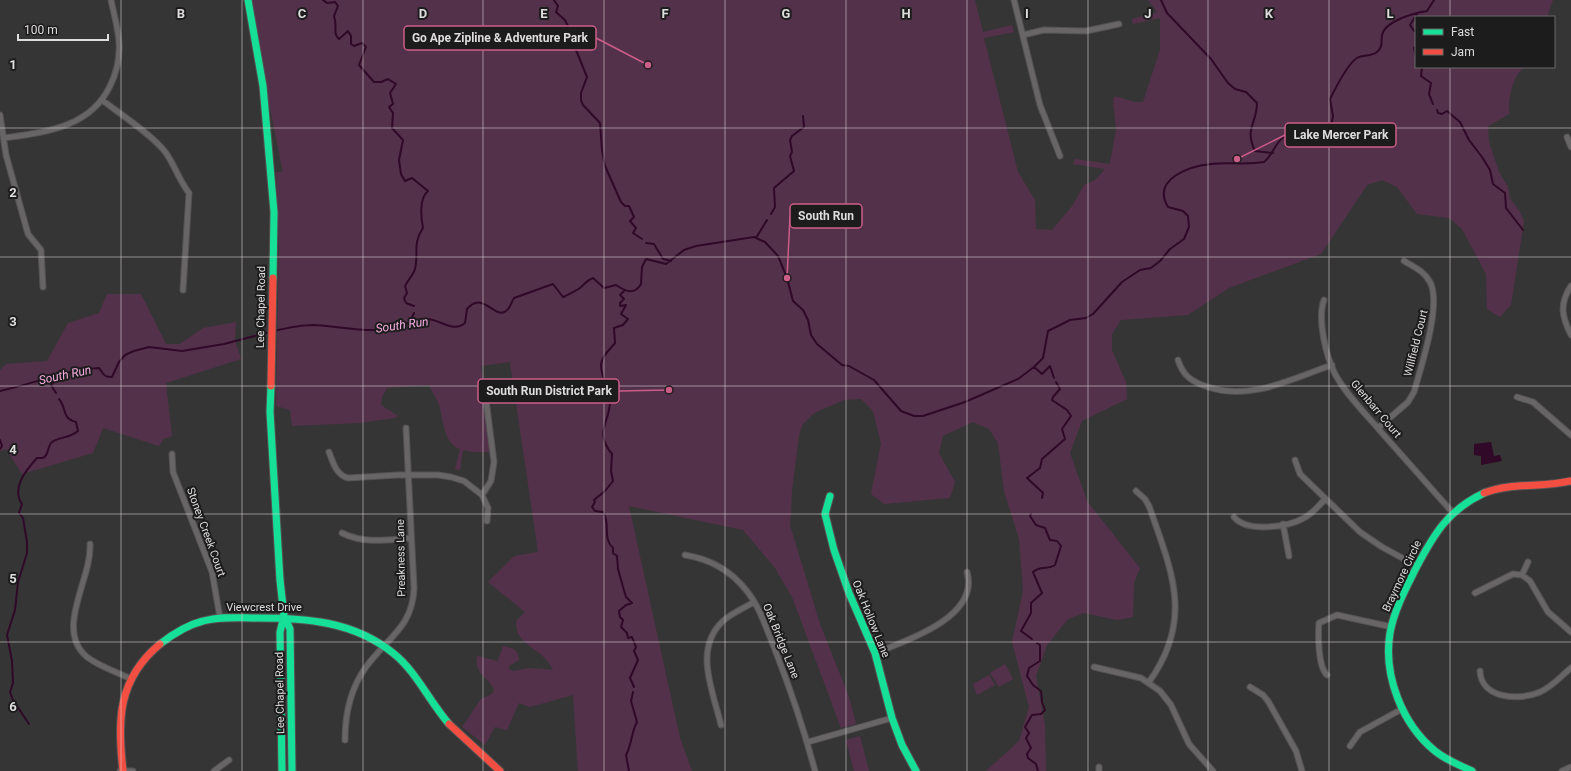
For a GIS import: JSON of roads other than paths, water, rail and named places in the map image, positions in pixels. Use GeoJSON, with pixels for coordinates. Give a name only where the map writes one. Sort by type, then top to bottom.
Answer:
{"type":"FeatureCollection","features":[{"type":"Feature","properties":{"kind":"street"},"geometry":{"type":"LineString","coordinates":[[4,138],[56,130],[68,126],[86,115],[102,100],[113,80],[119,57],[119,41],[111,0]]}},
{"type":"Feature","properties":{"kind":"street","name":"Lee Chapel Road"},"geometry":{"type":"LineString","coordinates":[[248,0],[263,86],[274,212],[271,436],[284,616],[280,632],[282,771]]}},
{"type":"Feature","properties":{"kind":"street"},"geometry":{"type":"LineString","coordinates":[[1014,0],[1040,105],[1060,156]]}},
{"type":"Feature","properties":{"kind":"street"},"geometry":{"type":"LineString","coordinates":[[1023,34],[1044,30],[1086,31],[1118,24]]}},
{"type":"Feature","properties":{"kind":"street"},"geometry":{"type":"LineString","coordinates":[[102,100],[161,147],[171,161],[181,182],[189,193],[183,290]]}},
{"type":"Feature","properties":{"kind":"street"},"geometry":{"type":"LineString","coordinates":[[0,115],[6,155],[28,234],[41,250],[43,287]]}},
{"type":"Feature","properties":{"kind":"street"},"geometry":{"type":"LineString","coordinates":[[1567,137],[1571,147]]}},
{"type":"Feature","properties":{"kind":"street","name":"Willfield Court"},"geometry":{"type":"LineString","coordinates":[[1378,428],[1408,402],[1414,392],[1434,311],[1435,295],[1430,281],[1422,271],[1404,261]]}},
{"type":"Feature","properties":{"kind":"street"},"geometry":{"type":"LineString","coordinates":[[1571,286],[1563,302],[1565,321],[1571,335]]}},
{"type":"Feature","properties":{"kind":"street","name":"Glenbarr Court"},"geometry":{"type":"LineString","coordinates":[[1324,300],[1321,309],[1321,320],[1332,365],[1346,391],[1453,512]]}},
{"type":"Feature","properties":{"kind":"street"},"geometry":{"type":"LineString","coordinates":[[1178,360],[1185,375],[1193,381],[1217,390],[1232,392],[1247,392],[1271,387],[1332,365]]}},
{"type":"Feature","properties":{"kind":"street"},"geometry":{"type":"LineString","coordinates":[[482,494],[491,481],[494,462],[485,392]]}},
{"type":"Feature","properties":{"kind":"street"},"geometry":{"type":"LineString","coordinates":[[1517,397],[1533,402],[1571,435]]}},
{"type":"Feature","properties":{"kind":"street","name":"Preakness Lane"},"geometry":{"type":"LineString","coordinates":[[345,740],[346,715],[354,689],[366,668],[404,625],[412,606],[414,588],[406,428]]}},
{"type":"Feature","properties":{"kind":"street"},"geometry":{"type":"LineString","coordinates":[[328,452],[337,470],[343,476],[348,478],[438,475],[451,477],[464,482],[482,494],[488,508],[487,521]]}},
{"type":"Feature","properties":{"kind":"street","name":"Stoney Creek Court"},"geometry":{"type":"LineString","coordinates":[[172,454],[173,472],[212,572],[220,618]]}},
{"type":"Feature","properties":{"kind":"street"},"geometry":{"type":"LineString","coordinates":[[1295,460],[1300,474],[1369,539],[1417,566]]}},
{"type":"Feature","properties":{"kind":"street","name":"Braymore Circle"},"geometry":{"type":"LineString","coordinates":[[1470,771],[1433,748],[1419,734],[1402,709],[1393,683],[1390,665],[1392,627],[1399,604],[1433,537],[1453,512],[1478,496],[1495,490],[1516,486],[1548,485],[1571,481]]}},
{"type":"Feature","properties":{"kind":"street"},"geometry":{"type":"LineString","coordinates":[[1136,491],[1145,499],[1149,506],[1170,568],[1176,597],[1175,624],[1172,636],[1162,661],[1149,682]]}},
{"type":"Feature","properties":{"kind":"street","name":"Oak Hollow Lane"},"geometry":{"type":"LineString","coordinates":[[830,496],[825,514],[834,550],[849,593],[875,653],[892,718],[902,745],[916,771]]}},
{"type":"Feature","properties":{"kind":"street"},"geometry":{"type":"LineString","coordinates":[[1234,517],[1238,522],[1257,527],[1283,524],[1307,516],[1325,499]]}},
{"type":"Feature","properties":{"kind":"street"},"geometry":{"type":"LineString","coordinates":[[1283,524],[1289,556]]}},
{"type":"Feature","properties":{"kind":"street"},"geometry":{"type":"LineString","coordinates":[[342,533],[352,538],[365,541],[411,538]]}},
{"type":"Feature","properties":{"kind":"street"},"geometry":{"type":"LineString","coordinates":[[90,544],[90,558],[72,626],[75,641],[81,651],[89,658],[131,679]]}},
{"type":"Feature","properties":{"kind":"street","name":"Oak Bridge Lane"},"geometry":{"type":"LineString","coordinates":[[685,555],[704,559],[723,569],[738,582],[754,602],[795,700],[815,771]]}},
{"type":"Feature","properties":{"kind":"street"},"geometry":{"type":"LineString","coordinates":[[1522,575],[1528,562]]}},
{"type":"Feature","properties":{"kind":"street"},"geometry":{"type":"LineString","coordinates":[[875,653],[919,636],[949,616],[966,596],[969,584],[967,572]]}},
{"type":"Feature","properties":{"kind":"street"},"geometry":{"type":"LineString","coordinates":[[1475,593],[1513,574],[1522,575],[1530,581],[1548,612],[1571,632]]}},
{"type":"Feature","properties":{"kind":"street"},"geometry":{"type":"LineString","coordinates":[[721,725],[707,669],[706,656],[709,642],[716,629],[722,622],[754,602]]}},
{"type":"Feature","properties":{"kind":"street"},"geometry":{"type":"LineString","coordinates":[[1327,675],[1323,670],[1318,635],[1319,623],[1337,615],[1392,627]]}},
{"type":"Feature","properties":{"kind":"street","name":"Lee Chapel Road"},"geometry":{"type":"LineString","coordinates":[[284,616],[290,628],[292,771]]}},
{"type":"Feature","properties":{"kind":"street","name":"Viewcrest Drive"},"geometry":{"type":"LineString","coordinates":[[122,771],[120,718],[125,693],[131,679],[147,656],[168,638],[192,625],[220,618],[284,616],[313,619],[337,624],[362,633],[384,646],[413,674],[439,713],[454,731],[500,771]]}},
{"type":"Feature","properties":{"kind":"street"},"geometry":{"type":"LineString","coordinates":[[1094,667],[1128,674],[1149,682],[1168,700],[1189,744],[1213,771]]}},
{"type":"Feature","properties":{"kind":"street"},"geometry":{"type":"LineString","coordinates":[[1480,671],[1481,678],[1492,691],[1505,696],[1518,697],[1541,692],[1571,668]]}},
{"type":"Feature","properties":{"kind":"street"},"geometry":{"type":"LineString","coordinates":[[1250,687],[1263,695],[1268,701],[1296,751],[1302,771]]}},
{"type":"Feature","properties":{"kind":"street"},"geometry":{"type":"LineString","coordinates":[[1350,746],[1360,732],[1402,709]]}},
{"type":"Feature","properties":{"kind":"street"},"geometry":{"type":"LineString","coordinates":[[808,742],[892,718]]}},
{"type":"Feature","properties":{"kind":"street"},"geometry":{"type":"LineString","coordinates":[[214,771],[229,760]]}},
{"type":"Feature","properties":{"kind":"street"},"geometry":{"type":"LineString","coordinates":[[1562,771],[1571,767]]}},
{"type":"Feature","properties":{"kind":"street"},"geometry":{"type":"LineString","coordinates":[[122,771],[133,771]]}},
{"type":"Feature","properties":{"kind":"waterway"},"geometry":{"type":"LineString","coordinates":[[323,0],[327,3],[335,2],[338,6],[334,16],[335,32],[337,37],[339,39],[348,31],[351,36],[351,44],[354,46],[362,43],[366,47],[359,65],[374,82],[381,82],[388,79],[396,84],[390,93],[393,104],[389,107],[393,113],[392,128],[403,140],[399,160],[401,174],[405,181],[412,178],[428,191],[425,194],[422,203],[421,214],[423,228],[417,244],[415,269],[405,286],[407,293],[404,298],[406,303],[414,306]]}},
{"type":"Feature","properties":{"kind":"waterway"},"geometry":{"type":"LineString","coordinates":[[554,0],[558,6],[556,12],[565,20],[576,43],[576,50],[587,77],[581,93],[581,100],[583,105],[600,123],[605,166],[621,202],[625,206],[629,206],[634,217],[630,221],[636,228],[633,233],[642,239]]}},
{"type":"Feature","properties":{"kind":"waterway"},"geometry":{"type":"LineString","coordinates":[[1161,0],[1167,13],[1211,59],[1228,83],[1235,89],[1246,92],[1257,103],[1251,131],[1252,143],[1255,151],[1273,153]]}},
{"type":"Feature","properties":{"kind":"waterway","name":"South Run"},"geometry":{"type":"LineString","coordinates":[[274,331],[298,326],[313,325],[361,330],[377,330],[422,319],[433,320],[456,327],[465,323],[467,309],[473,304],[483,304],[502,313],[509,308],[514,298],[553,284],[563,297],[580,288],[593,278],[604,288],[616,285],[623,289],[632,291],[638,288],[641,284],[642,267],[646,259],[666,264],[684,250],[696,246],[754,237],[765,242],[778,256],[787,278],[793,301],[803,310],[808,320],[811,335],[817,344],[842,365],[849,366],[874,380],[901,411],[914,416],[923,416],[965,402],[1018,379],[1034,367],[1043,358],[1048,331],[1070,320],[1086,318],[1093,314],[1122,282],[1140,270],[1151,268],[1160,261],[1170,249],[1184,239],[1189,227],[1188,216],[1183,211],[1168,207],[1164,197],[1165,189],[1175,176],[1184,171],[1202,165],[1218,163],[1264,162],[1285,136],[1295,131],[1309,127],[1323,126],[1332,122],[1333,116],[1330,99],[1353,61],[1359,57],[1375,54],[1380,48],[1382,35],[1388,26],[1401,18],[1427,11],[1434,0]]}},
{"type":"Feature","properties":{"kind":"waterway"},"geometry":{"type":"LineString","coordinates":[[1415,17],[1410,25],[1415,30]]}},
{"type":"Feature","properties":{"kind":"waterway"},"geometry":{"type":"LineString","coordinates":[[1415,48],[1415,52]]}},
{"type":"Feature","properties":{"kind":"waterway"},"geometry":{"type":"LineString","coordinates":[[1422,68],[1421,76],[1431,83],[1429,94],[1433,104]]}},
{"type":"Feature","properties":{"kind":"waterway"},"geometry":{"type":"LineString","coordinates":[[1437,110],[1438,113],[1442,114],[1447,111],[1460,122],[1469,140],[1490,170],[1493,184],[1505,193],[1506,208],[1523,230]]}},
{"type":"Feature","properties":{"kind":"waterway"},"geometry":{"type":"LineString","coordinates":[[771,214],[775,207],[774,188],[794,171],[790,156],[792,152],[790,140],[792,136],[804,127],[803,116]]}},
{"type":"Feature","properties":{"kind":"waterway"},"geometry":{"type":"LineString","coordinates":[[756,238],[767,220]]}},
{"type":"Feature","properties":{"kind":"waterway"},"geometry":{"type":"LineString","coordinates":[[646,243],[654,244],[663,259],[671,261]]}},
{"type":"Feature","properties":{"kind":"waterway"},"geometry":{"type":"LineString","coordinates":[[624,291],[620,295],[624,299],[620,303],[620,306],[626,305],[621,314],[628,319],[623,325],[614,328],[615,343],[604,356],[601,363],[602,374],[610,399],[610,407],[603,433],[606,446],[612,454],[611,471],[613,481],[605,491],[594,500],[595,502],[592,507],[595,511],[603,512],[606,521],[608,540],[613,548],[613,553],[617,556],[618,569],[626,597],[632,603],[626,605],[619,611],[620,617],[623,620],[621,627],[627,633],[628,638],[632,637],[636,647],[634,651],[638,660],[630,678],[634,687]]}},
{"type":"Feature","properties":{"kind":"waterway"},"geometry":{"type":"LineString","coordinates":[[414,313],[412,317],[414,321]]}},
{"type":"Feature","properties":{"kind":"waterway","name":"South Run"},"geometry":{"type":"LineString","coordinates":[[0,391],[61,374],[86,369],[99,368],[105,376],[112,377],[119,362],[125,355],[149,347],[182,351],[224,344],[270,332]]}},
{"type":"Feature","properties":{"kind":"waterway"},"geometry":{"type":"LineString","coordinates":[[1034,367],[1042,374],[1050,366],[1054,378]]}},
{"type":"Feature","properties":{"kind":"waterway"},"geometry":{"type":"LineString","coordinates":[[54,377],[54,382],[51,385],[56,393]]}},
{"type":"Feature","properties":{"kind":"waterway"},"geometry":{"type":"LineString","coordinates":[[1042,498],[1043,493],[1027,478],[1040,468],[1042,459],[1065,439],[1062,429],[1071,416],[1067,410],[1052,400],[1060,389],[1056,382]]}},
{"type":"Feature","properties":{"kind":"waterway"},"geometry":{"type":"LineString","coordinates":[[29,724],[13,700],[10,692],[13,683],[12,661],[7,635],[15,610],[18,582],[27,553],[27,542],[23,518],[19,513],[22,504],[18,492],[21,480],[28,468],[37,458],[46,456],[50,444],[78,431],[76,422],[68,418],[59,399]]}},
{"type":"Feature","properties":{"kind":"waterway","name":"South Run"},"geometry":{"type":"LineString","coordinates":[[0,440],[2,446],[0,449]]}},
{"type":"Feature","properties":{"kind":"waterway"},"geometry":{"type":"LineString","coordinates":[[1031,514],[1030,516],[1036,525],[1045,528],[1050,540],[1057,541],[1061,546],[1055,565],[1038,569],[1033,572],[1042,593],[1031,603],[1031,613],[1021,631],[1032,639]]}},
{"type":"Feature","properties":{"kind":"waterway"},"geometry":{"type":"LineString","coordinates":[[1037,643],[1040,645],[1040,661],[1029,668],[1027,676],[1033,685],[1041,691],[1042,702],[1045,710],[1041,714],[1032,715],[1025,727],[1029,733],[1026,738],[1031,748],[1027,754],[1028,758],[1036,764],[1038,771]]}},
{"type":"Feature","properties":{"kind":"waterway"},"geometry":{"type":"LineString","coordinates":[[629,771],[626,755],[637,722],[631,701],[633,692]]}},
{"type":"Feature","properties":{"kind":"place","name":"Go Ape Zipline & Adventure Park"},"geometry":{"type":"Point","coordinates":[648,65]}},
{"type":"Feature","properties":{"kind":"place","name":"Lake Mercer Park"},"geometry":{"type":"Point","coordinates":[1237,159]}},
{"type":"Feature","properties":{"kind":"place","name":"South Run"},"geometry":{"type":"Point","coordinates":[787,278]}},
{"type":"Feature","properties":{"kind":"place","name":"South Run District Park"},"geometry":{"type":"Point","coordinates":[669,390]}}]}
